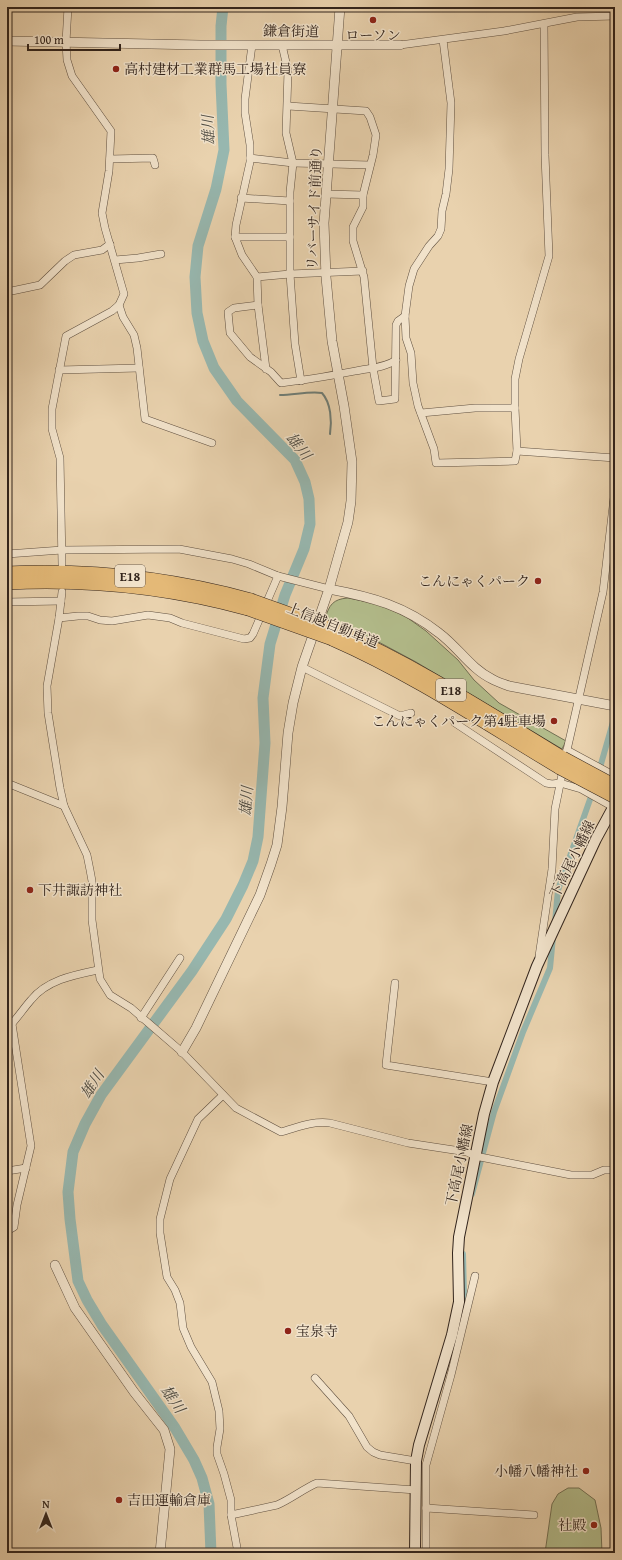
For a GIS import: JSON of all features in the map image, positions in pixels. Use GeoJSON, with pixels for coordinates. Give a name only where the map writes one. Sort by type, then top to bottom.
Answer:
{"type":"FeatureCollection","features":[{"type":"Feature","properties":{"kind":"highway","name":"上信越自動車道"},"geometry":{"type":"LineString","coordinates":[[7,573],[82,572],[142,577],[199,587],[334,634],[387,654],[414,668],[563,759],[615,786]]}},
{"type":"Feature","properties":{"kind":"highway","name":"上信越自動車道"},"geometry":{"type":"LineString","coordinates":[[7,583],[55,581],[113,584],[249,605]]}},
{"type":"Feature","properties":{"kind":"highway","name":"上信越自動車道"},"geometry":{"type":"LineString","coordinates":[[563,759],[614,808]]}},
{"type":"Feature","properties":{"kind":"main road","name":"下高尾小幡線"},"geometry":{"type":"LineString","coordinates":[[415,1553],[416,1461],[419,1445],[446,1373],[459,1302],[458,1245],[493,1082],[537,966],[596,839],[614,808]]}},
{"type":"Feature","properties":{"kind":"street"},"geometry":{"type":"LineString","coordinates":[[62,564],[60,458],[52,429],[52,409],[66,336],[100,319],[120,304],[124,294],[102,213],[106,195],[110,159],[111,130],[72,76],[67,60],[66,42],[68,7]]}},
{"type":"Feature","properties":{"kind":"street","name":"リバーサイド前通り"},"geometry":{"type":"LineString","coordinates":[[182,1052],[196,1028],[260,896],[277,845],[282,807],[288,733],[293,702],[326,588],[348,522],[352,480],[351,457],[344,406],[332,341],[325,273],[324,223],[340,7]]}},
{"type":"Feature","properties":{"kind":"street"},"geometry":{"type":"LineString","coordinates":[[400,45],[444,40],[544,24],[577,17],[615,16],[614,7]]}},
{"type":"Feature","properties":{"kind":"street"},"geometry":{"type":"LineString","coordinates":[[444,40],[451,103],[449,169],[442,212],[441,229],[438,236],[429,246],[414,269],[409,286],[405,316],[406,338],[411,353],[413,383],[421,413],[434,449],[436,463],[515,461],[517,451],[515,379],[519,359],[549,256],[545,155],[544,24]]}},
{"type":"Feature","properties":{"kind":"street"},"geometry":{"type":"LineString","coordinates":[[7,41],[66,42]]}},
{"type":"Feature","properties":{"kind":"street","name":"鎌倉街道"},"geometry":{"type":"LineString","coordinates":[[66,42],[74,44],[400,45]]}},
{"type":"Feature","properties":{"kind":"street"},"geometry":{"type":"LineString","coordinates":[[248,45],[245,113],[250,145],[250,158],[241,198],[235,236],[242,255],[257,277],[258,305],[266,369]]}},
{"type":"Feature","properties":{"kind":"street"},"geometry":{"type":"LineString","coordinates":[[282,45],[288,71],[286,133],[293,163],[290,201],[290,274],[295,344],[301,381]]}},
{"type":"Feature","properties":{"kind":"street"},"geometry":{"type":"LineString","coordinates":[[288,106],[366,111],[370,117],[376,135],[363,195],[363,207],[353,227],[353,241],[363,271],[373,368],[379,401],[395,399],[396,325],[398,321],[405,316]]}},
{"type":"Feature","properties":{"kind":"street"},"geometry":{"type":"LineString","coordinates":[[110,159],[153,158],[154,164]]}},
{"type":"Feature","properties":{"kind":"street"},"geometry":{"type":"LineString","coordinates":[[250,158],[293,163],[370,166]]}},
{"type":"Feature","properties":{"kind":"street"},"geometry":{"type":"LineString","coordinates":[[326,194],[363,195]]}},
{"type":"Feature","properties":{"kind":"street"},"geometry":{"type":"LineString","coordinates":[[241,198],[290,201]]}},
{"type":"Feature","properties":{"kind":"street"},"geometry":{"type":"LineString","coordinates":[[235,236],[290,237]]}},
{"type":"Feature","properties":{"kind":"street"},"geometry":{"type":"LineString","coordinates":[[7,292],[40,285],[65,261],[74,255],[102,250],[110,244]]}},
{"type":"Feature","properties":{"kind":"street"},"geometry":{"type":"LineString","coordinates":[[115,260],[161,254]]}},
{"type":"Feature","properties":{"kind":"street"},"geometry":{"type":"LineString","coordinates":[[257,277],[363,271]]}},
{"type":"Feature","properties":{"kind":"street"},"geometry":{"type":"LineString","coordinates":[[120,304],[123,317],[134,335],[137,348],[145,419],[212,443]]}},
{"type":"Feature","properties":{"kind":"street"},"geometry":{"type":"LineString","coordinates":[[258,305],[234,308],[228,312],[230,333],[250,357],[271,372],[281,383],[338,375],[373,368],[396,360]]}},
{"type":"Feature","properties":{"kind":"street"},"geometry":{"type":"LineString","coordinates":[[59,370],[139,368]]}},
{"type":"Feature","properties":{"kind":"street"},"geometry":{"type":"LineString","coordinates":[[421,413],[475,408],[515,408]]}},
{"type":"Feature","properties":{"kind":"street"},"geometry":{"type":"LineString","coordinates":[[517,451],[615,458]]}},
{"type":"Feature","properties":{"kind":"street"},"geometry":{"type":"LineString","coordinates":[[537,966],[552,869],[555,809],[563,759],[579,699],[603,592],[615,489]]}},
{"type":"Feature","properties":{"kind":"street"},"geometry":{"type":"LineString","coordinates":[[7,554],[62,550],[179,549],[232,559],[280,576],[326,588],[357,594],[402,608],[439,632],[479,670],[493,680],[509,686],[615,706]]}},
{"type":"Feature","properties":{"kind":"street"},"geometry":{"type":"LineString","coordinates":[[59,618],[88,616],[100,620],[112,621],[148,615],[170,618],[182,623],[247,639],[253,634],[280,576]]}},
{"type":"Feature","properties":{"kind":"street"},"geometry":{"type":"LineString","coordinates":[[62,592],[47,686],[48,713],[64,806],[87,855],[92,881],[92,920],[98,970],[100,979],[110,995],[131,1008],[182,1052],[236,1108],[281,1132],[309,1123],[330,1123],[408,1143],[467,1152],[476,1156],[571,1175],[592,1175],[604,1170],[615,1170]]}},
{"type":"Feature","properties":{"kind":"street"},"geometry":{"type":"LineString","coordinates":[[7,602],[61,601]]}},
{"type":"Feature","properties":{"kind":"street"},"geometry":{"type":"LineString","coordinates":[[302,667],[400,716],[411,713]]}},
{"type":"Feature","properties":{"kind":"street"},"geometry":{"type":"LineString","coordinates":[[455,723],[539,779],[552,784],[560,783],[581,789],[614,808]]}},
{"type":"Feature","properties":{"kind":"street"},"geometry":{"type":"LineString","coordinates":[[563,759],[615,776]]}},
{"type":"Feature","properties":{"kind":"street"},"geometry":{"type":"LineString","coordinates":[[7,783],[64,806]]}},
{"type":"Feature","properties":{"kind":"street"},"geometry":{"type":"LineString","coordinates":[[142,1019],[180,958]]}},
{"type":"Feature","properties":{"kind":"street"},"geometry":{"type":"LineString","coordinates":[[7,1231],[14,1227],[17,1205],[31,1146],[10,1026],[38,992],[50,984],[71,976],[98,970]]}},
{"type":"Feature","properties":{"kind":"street"},"geometry":{"type":"LineString","coordinates":[[395,982],[386,1065],[493,1082]]}},
{"type":"Feature","properties":{"kind":"street"},"geometry":{"type":"LineString","coordinates":[[222,1095],[198,1119],[170,1179],[160,1219],[160,1233],[167,1277],[175,1290],[180,1304],[182,1328],[191,1347],[212,1382],[219,1411],[220,1429],[217,1454],[228,1488],[238,1553]]}},
{"type":"Feature","properties":{"kind":"street"},"geometry":{"type":"LineString","coordinates":[[7,1171],[26,1168]]}},
{"type":"Feature","properties":{"kind":"street"},"geometry":{"type":"LineString","coordinates":[[55,1265],[75,1308],[134,1392],[164,1430],[170,1449],[160,1553]]}},
{"type":"Feature","properties":{"kind":"street"},"geometry":{"type":"LineString","coordinates":[[426,1553],[426,1465],[446,1373],[475,1276]]}},
{"type":"Feature","properties":{"kind":"street"},"geometry":{"type":"LineString","coordinates":[[315,1378],[349,1416],[367,1447],[373,1452],[380,1455],[416,1461]]}},
{"type":"Feature","properties":{"kind":"street"},"geometry":{"type":"LineString","coordinates":[[231,1515],[277,1506],[284,1503],[308,1486],[317,1483],[416,1490]]}},
{"type":"Feature","properties":{"kind":"street"},"geometry":{"type":"LineString","coordinates":[[426,1508],[534,1515]]}},
{"type":"Feature","properties":{"kind":"green space"},"geometry":{"type":"Polygon","coordinates":[[[348,598],[378,604],[405,616],[426,631],[458,660],[474,680],[499,703],[566,741],[562,749],[416,662],[373,639],[325,619],[330,606],[335,601],[348,598]]]}},
{"type":"Feature","properties":{"kind":"green space"},"geometry":{"type":"Polygon","coordinates":[[[568,1488],[579,1488],[595,1500],[601,1528],[602,1553],[545,1553],[552,1504],[558,1494],[568,1488]]]}},
{"type":"Feature","properties":{"kind":"waterway","name":"雄川"},"geometry":{"type":"LineString","coordinates":[[211,1553],[209,1504],[202,1478],[194,1460],[175,1428],[102,1325],[78,1281],[68,1192],[73,1152],[85,1124],[101,1095],[192,971],[226,919],[253,861],[258,837],[265,743],[263,698],[270,644],[285,595],[304,549],[310,524],[309,499],[305,482],[295,460],[237,401],[214,368],[203,341],[197,313],[195,277],[198,246],[216,189],[224,150],[221,84],[221,26],[223,7]]}},
{"type":"Feature","properties":{"kind":"waterway"},"geometry":{"type":"LineString","coordinates":[[280,395],[312,392],[322,393],[325,397],[330,412],[330,434]]}},
{"type":"Feature","properties":{"kind":"waterway"},"geometry":{"type":"LineString","coordinates":[[599,771],[615,715]]}},
{"type":"Feature","properties":{"kind":"waterway"},"geometry":{"type":"LineString","coordinates":[[555,922],[558,890],[593,791]]}},
{"type":"Feature","properties":{"kind":"waterway"},"geometry":{"type":"LineString","coordinates":[[472,1194],[494,1112],[523,1032],[550,968],[553,937]]}},
{"type":"Feature","properties":{"kind":"waterway"},"geometry":{"type":"LineString","coordinates":[[463,1254],[463,1303]]}},
{"type":"Feature","properties":{"kind":"place","name":"ローソン"},"geometry":{"type":"Point","coordinates":[373,20]}},
{"type":"Feature","properties":{"kind":"place","name":"高村建材工業群馬工場社員寮"},"geometry":{"type":"Point","coordinates":[116,69]}},
{"type":"Feature","properties":{"kind":"place","name":"こんにゃくパーク"},"geometry":{"type":"Point","coordinates":[538,581]}},
{"type":"Feature","properties":{"kind":"place","name":"こんにゃくパーク第4駐車場"},"geometry":{"type":"Point","coordinates":[554,721]}},
{"type":"Feature","properties":{"kind":"place","name":"下井諏訪神社"},"geometry":{"type":"Point","coordinates":[30,890]}},
{"type":"Feature","properties":{"kind":"place","name":"宝泉寺"},"geometry":{"type":"Point","coordinates":[288,1331]}},
{"type":"Feature","properties":{"kind":"place","name":"小幡八幡神社"},"geometry":{"type":"Point","coordinates":[586,1471]}},
{"type":"Feature","properties":{"kind":"place","name":"吉田運輸倉庫"},"geometry":{"type":"Point","coordinates":[119,1500]}},
{"type":"Feature","properties":{"kind":"place","name":"社殿"},"geometry":{"type":"Point","coordinates":[594,1525]}}]}
